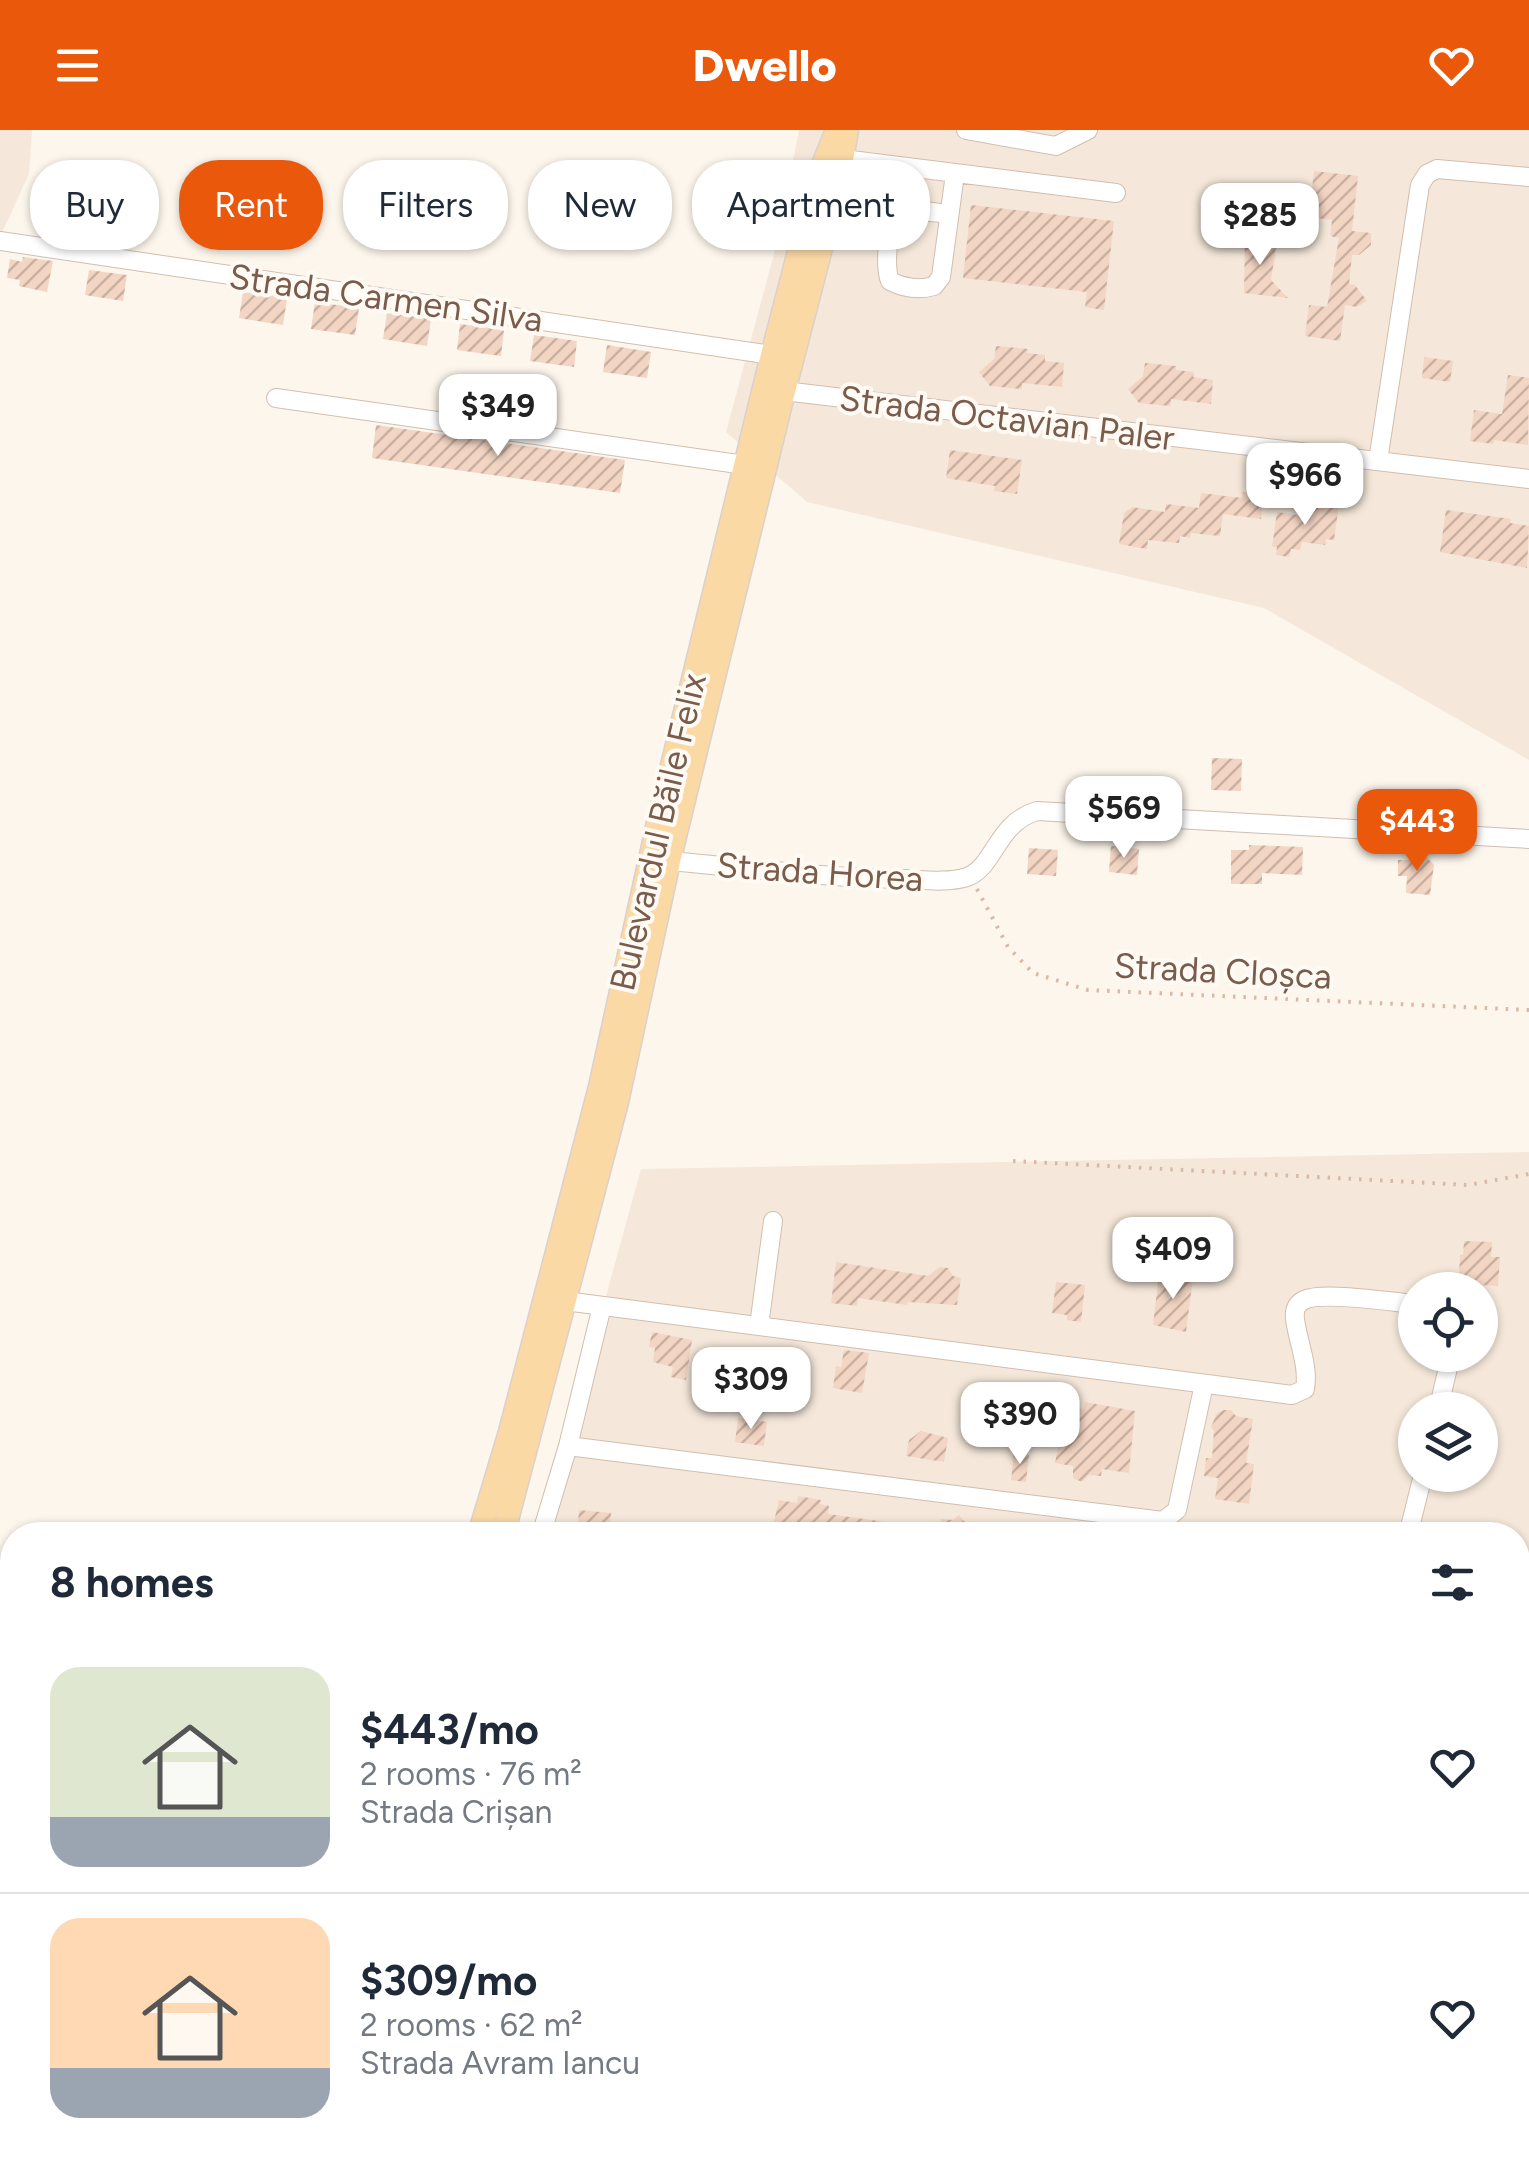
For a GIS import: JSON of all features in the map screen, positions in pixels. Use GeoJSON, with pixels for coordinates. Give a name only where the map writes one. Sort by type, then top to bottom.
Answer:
{"type":"FeatureCollection","features":[{"type":"Feature","properties":{"kind":"main road","name":"Bulevardul Băile Felix"},"geometry":{"type":"LineString","coordinates":[[483,1522],[600,1087],[658,823],[772,356],[819,175],[837,130]]}},
{"type":"Feature","properties":{"kind":"main road","name":"Bulevardul Băile Felix"},"geometry":{"type":"LineString","coordinates":[[506,1522],[616,1102],[669,861],[844,159],[847,130]]}},
{"type":"Feature","properties":{"kind":"street"},"geometry":{"type":"LineString","coordinates":[[966,130],[1056,146],[1088,130]]}},
{"type":"Feature","properties":{"kind":"street"},"geometry":{"type":"LineString","coordinates":[[844,159],[1116,193]]}},
{"type":"Feature","properties":{"kind":"street"},"geometry":{"type":"LineString","coordinates":[[1378,462],[1420,185],[1437,168],[1529,177]]}},
{"type":"Feature","properties":{"kind":"street"},"geometry":{"type":"LineString","coordinates":[[949,214],[910,212],[899,216],[893,224],[887,255],[890,281],[912,287],[934,286],[941,277],[949,214],[954,174]]}},
{"type":"Feature","properties":{"kind":"street","name":"Strada Carmen Silva"},"geometry":{"type":"LineString","coordinates":[[0,240],[772,356]]}},
{"type":"Feature","properties":{"kind":"street","name":"Strada Octavian Paler"},"geometry":{"type":"LineString","coordinates":[[784,391],[1529,479]]}},
{"type":"Feature","properties":{"kind":"street"},"geometry":{"type":"LineString","coordinates":[[276,398],[745,464]]}},
{"type":"Feature","properties":{"kind":"street"},"geometry":{"type":"LineString","coordinates":[[970,876],[1020,816],[1037,811],[1529,839]]}},
{"type":"Feature","properties":{"kind":"street","name":"Strada Horea"},"geometry":{"type":"LineString","coordinates":[[669,861],[856,878],[950,880],[970,876]]}},
{"type":"Feature","properties":{"kind":"street"},"geometry":{"type":"LineString","coordinates":[[759,1326],[773,1220]]}},
{"type":"Feature","properties":{"kind":"street"},"geometry":{"type":"LineString","coordinates":[[565,1301],[1292,1395],[1305,1389],[1308,1376],[1294,1311],[1304,1300],[1317,1296],[1398,1303]]}},
{"type":"Feature","properties":{"kind":"street"},"geometry":{"type":"LineString","coordinates":[[545,1522],[602,1306]]}},
{"type":"Feature","properties":{"kind":"street"},"geometry":{"type":"LineString","coordinates":[[568,1446],[1162,1521],[1177,1510],[1204,1384]]}},
{"type":"Feature","properties":{"kind":"street"},"geometry":{"type":"LineString","coordinates":[[1411,1522],[1419,1492]]}},
{"type":"Feature","properties":{"kind":"path","name":"Strada Cloșca"},"geometry":{"type":"LineString","coordinates":[[970,876],[1008,946],[1033,973],[1088,990],[1529,1010]]}},
{"type":"Feature","properties":{"kind":"path"},"geometry":{"type":"LineString","coordinates":[[1013,1161],[1468,1186],[1529,1174]]}},
{"type":"Feature","properties":{"kind":"shaded area"},"geometry":{"type":"Polygon","coordinates":[[[0,130],[32,130],[29,174],[0,237],[0,130]]]}},
{"type":"Feature","properties":{"kind":"shaded area"},"geometry":{"type":"Polygon","coordinates":[[[799,130],[1529,130],[1529,760],[1264,608],[807,502],[726,432],[775,250],[930,250],[930,160],[793,160],[799,130]]]}},
{"type":"Feature","properties":{"kind":"shaded area"},"geometry":{"type":"Polygon","coordinates":[[[1529,1152],[1529,1522],[544,1522],[641,1169],[1529,1152]]]}},
{"type":"Feature","properties":{"kind":"building"},"geometry":{"type":"Polygon","coordinates":[[[1314,171],[1358,176],[1352,231],[1371,233],[1371,245],[1359,255],[1352,255],[1349,284],[1355,285],[1367,301],[1357,307],[1345,305],[1340,341],[1305,336],[1309,305],[1327,307],[1339,238],[1330,236],[1332,220],[1309,217],[1314,171]]]}},
{"type":"Feature","properties":{"kind":"building"},"geometry":{"type":"Polygon","coordinates":[[[971,205],[1114,221],[1104,310],[1085,307],[1087,292],[963,278],[971,205]]]}},
{"type":"Feature","properties":{"kind":"building"},"geometry":{"type":"Polygon","coordinates":[[[1245,238],[1277,241],[1271,280],[1288,298],[1244,293],[1245,238]]]}},
{"type":"Feature","properties":{"kind":"building"},"geometry":{"type":"Polygon","coordinates":[[[23,257],[53,261],[47,292],[19,286],[20,280],[7,278],[10,259],[22,262],[23,257]]]}},
{"type":"Feature","properties":{"kind":"building"},"geometry":{"type":"Polygon","coordinates":[[[89,270],[127,275],[123,301],[85,295],[89,270]]]}},
{"type":"Feature","properties":{"kind":"building"},"geometry":{"type":"Polygon","coordinates":[[[243,292],[287,298],[283,325],[239,318],[243,292]]]}},
{"type":"Feature","properties":{"kind":"building"},"geometry":{"type":"Polygon","coordinates":[[[315,302],[359,308],[355,335],[311,329],[315,302]]]}},
{"type":"Feature","properties":{"kind":"building"},"geometry":{"type":"Polygon","coordinates":[[[387,313],[431,319],[427,346],[383,339],[387,313]]]}},
{"type":"Feature","properties":{"kind":"building"},"geometry":{"type":"Polygon","coordinates":[[[460,324],[504,330],[501,356],[457,350],[460,324]]]}},
{"type":"Feature","properties":{"kind":"building"},"geometry":{"type":"Polygon","coordinates":[[[534,335],[577,341],[574,367],[530,361],[534,335]]]}},
{"type":"Feature","properties":{"kind":"building"},"geometry":{"type":"Polygon","coordinates":[[[607,345],[651,352],[647,378],[603,372],[607,345]]]}},
{"type":"Feature","properties":{"kind":"building"},"geometry":{"type":"Polygon","coordinates":[[[996,346],[1028,349],[1027,353],[1045,355],[1045,361],[1064,363],[1062,387],[1022,383],[1022,389],[990,386],[979,372],[994,359],[996,346]]]}},
{"type":"Feature","properties":{"kind":"building"},"geometry":{"type":"Polygon","coordinates":[[[1424,357],[1453,361],[1450,382],[1422,378],[1424,357]]]}},
{"type":"Feature","properties":{"kind":"building"},"geometry":{"type":"Polygon","coordinates":[[[1145,363],[1176,366],[1176,370],[1194,372],[1193,377],[1213,380],[1211,404],[1171,399],[1170,406],[1139,403],[1128,389],[1143,376],[1145,363]]]}},
{"type":"Feature","properties":{"kind":"building"},"geometry":{"type":"Polygon","coordinates":[[[1508,375],[1529,378],[1528,445],[1470,441],[1474,410],[1502,414],[1508,375]]]}},
{"type":"Feature","properties":{"kind":"building"},"geometry":{"type":"Polygon","coordinates":[[[376,425],[625,460],[620,493],[372,458],[376,425]]]}},
{"type":"Feature","properties":{"kind":"building"},"geometry":{"type":"Polygon","coordinates":[[[950,450],[1022,460],[1017,494],[946,478],[950,450]]]}},
{"type":"Feature","properties":{"kind":"building"},"geometry":{"type":"Polygon","coordinates":[[[1248,481],[1265,483],[1261,519],[1223,514],[1220,536],[1191,533],[1190,538],[1180,536],[1179,543],[1148,540],[1147,549],[1119,544],[1124,513],[1132,507],[1165,512],[1166,504],[1199,508],[1201,493],[1242,498],[1243,492],[1247,493],[1248,481]]]}},
{"type":"Feature","properties":{"kind":"building"},"geometry":{"type":"Polygon","coordinates":[[[1312,502],[1339,504],[1334,540],[1326,539],[1325,545],[1302,542],[1300,550],[1291,549],[1289,557],[1276,555],[1277,547],[1272,547],[1277,512],[1310,517],[1312,502]]]}},
{"type":"Feature","properties":{"kind":"building"},"geometry":{"type":"Polygon","coordinates":[[[1446,510],[1511,519],[1510,523],[1529,526],[1527,568],[1440,552],[1446,510]]]}},
{"type":"Feature","properties":{"kind":"building"},"geometry":{"type":"Polygon","coordinates":[[[1212,758],[1242,759],[1241,791],[1211,790],[1212,758]]]}},
{"type":"Feature","properties":{"kind":"building"},"geometry":{"type":"Polygon","coordinates":[[[1249,845],[1303,847],[1302,875],[1262,873],[1262,884],[1231,884],[1231,850],[1249,850],[1249,845]]]}},
{"type":"Feature","properties":{"kind":"building"},"geometry":{"type":"Polygon","coordinates":[[[1111,846],[1139,849],[1137,875],[1109,872],[1111,846]]]}},
{"type":"Feature","properties":{"kind":"building"},"geometry":{"type":"Polygon","coordinates":[[[1029,848],[1058,850],[1056,876],[1027,874],[1029,848]]]}},
{"type":"Feature","properties":{"kind":"building"},"geometry":{"type":"Polygon","coordinates":[[[1420,850],[1434,865],[1430,895],[1406,893],[1407,876],[1398,876],[1398,860],[1408,860],[1420,850]]]}},
{"type":"Feature","properties":{"kind":"building"},"geometry":{"type":"Polygon","coordinates":[[[1464,1241],[1492,1242],[1491,1257],[1500,1257],[1498,1286],[1498,1272],[1459,1272],[1464,1241]]]}},
{"type":"Feature","properties":{"kind":"building"},"geometry":{"type":"Polygon","coordinates":[[[836,1262],[928,1276],[940,1267],[948,1268],[953,1276],[961,1278],[957,1305],[907,1305],[858,1298],[857,1306],[831,1303],[836,1262]]]}},
{"type":"Feature","properties":{"kind":"building"},"geometry":{"type":"Polygon","coordinates":[[[1159,1274],[1193,1278],[1186,1332],[1153,1325],[1159,1274]]]}},
{"type":"Feature","properties":{"kind":"building"},"geometry":{"type":"Polygon","coordinates":[[[1056,1282],[1085,1285],[1081,1322],[1052,1313],[1056,1282]]]}},
{"type":"Feature","properties":{"kind":"building"},"geometry":{"type":"Polygon","coordinates":[[[652,1332],[692,1340],[686,1380],[671,1377],[673,1367],[653,1362],[655,1348],[649,1347],[652,1332]]]}},
{"type":"Feature","properties":{"kind":"building"},"geometry":{"type":"Polygon","coordinates":[[[844,1350],[869,1353],[862,1393],[833,1388],[836,1366],[841,1367],[844,1350]]]}},
{"type":"Feature","properties":{"kind":"building"},"geometry":{"type":"Polygon","coordinates":[[[1085,1402],[1135,1411],[1129,1473],[1102,1469],[1101,1476],[1089,1475],[1082,1482],[1073,1478],[1073,1466],[1055,1463],[1066,1406],[1084,1409],[1085,1402]]]}},
{"type":"Feature","properties":{"kind":"building"},"geometry":{"type":"Polygon","coordinates":[[[1224,1410],[1253,1419],[1246,1463],[1254,1464],[1249,1504],[1215,1499],[1218,1478],[1204,1476],[1206,1458],[1212,1458],[1211,1427],[1217,1413],[1224,1410]]]}},
{"type":"Feature","properties":{"kind":"building"},"geometry":{"type":"Polygon","coordinates":[[[738,1418],[767,1422],[764,1446],[735,1442],[738,1418]]]}},
{"type":"Feature","properties":{"kind":"building"},"geometry":{"type":"Polygon","coordinates":[[[921,1431],[948,1438],[944,1462],[906,1456],[909,1440],[921,1431]]]}},
{"type":"Feature","properties":{"kind":"building"},"geometry":{"type":"Polygon","coordinates":[[[1014,1453],[1029,1455],[1026,1482],[1011,1480],[1014,1453]]]}},
{"type":"Feature","properties":{"kind":"building"},"geometry":{"type":"Polygon","coordinates":[[[798,1496],[821,1500],[820,1504],[829,1506],[828,1514],[886,1522],[774,1522],[779,1500],[797,1503],[798,1496]]]}},
{"type":"Feature","properties":{"kind":"building"},"geometry":{"type":"Polygon","coordinates":[[[579,1510],[611,1513],[610,1522],[578,1522],[579,1510]]]}},
{"type":"Feature","properties":{"kind":"building"},"geometry":{"type":"Polygon","coordinates":[[[959,1515],[965,1522],[941,1522],[941,1519],[953,1520],[959,1515]]]}}]}
